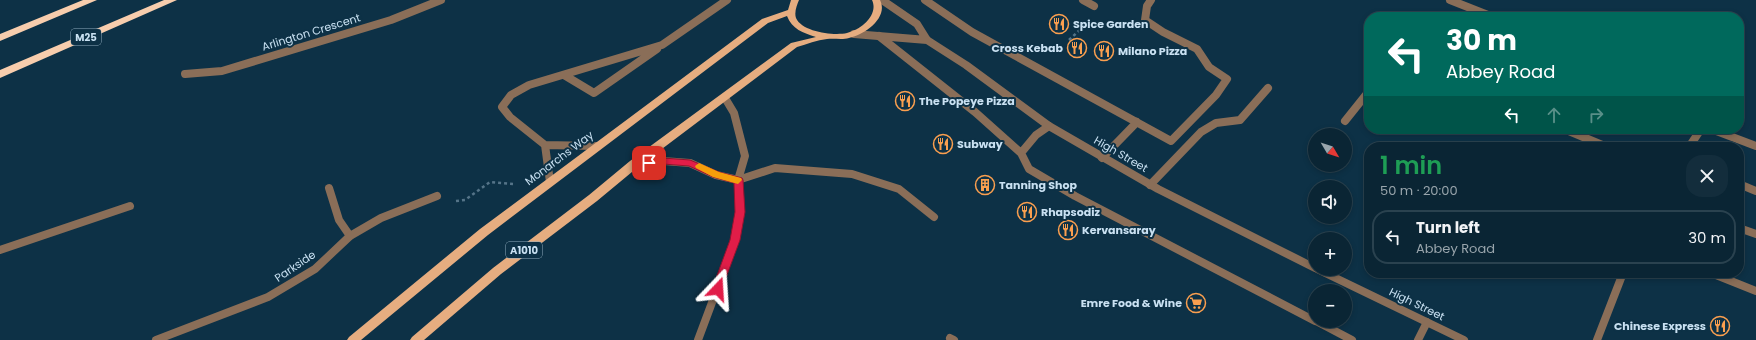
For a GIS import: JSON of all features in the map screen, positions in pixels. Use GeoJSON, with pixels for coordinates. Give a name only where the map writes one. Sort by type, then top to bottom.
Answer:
{"type":"FeatureCollection","features":[{"type":"Feature","properties":{"kind":"highway"},"geometry":{"type":"LineString","coordinates":[[0,38],[92,0]]}},
{"type":"Feature","properties":{"kind":"highway","name":"M25"},"geometry":{"type":"LineString","coordinates":[[0,74],[172,0]]}},
{"type":"Feature","properties":{"kind":"main road"},"geometry":{"type":"LineString","coordinates":[[794,0],[791,12],[793,19],[798,26],[817,34],[828,36],[854,34],[870,24],[875,17],[878,4],[876,0]]}},
{"type":"Feature","properties":{"kind":"main road","name":"Monarchs Way"},"geometry":{"type":"LineString","coordinates":[[353,340],[484,232],[596,146],[765,21],[791,12]]}},
{"type":"Feature","properties":{"kind":"main road","name":"A1010"},"geometry":{"type":"LineString","coordinates":[[416,340],[497,271],[593,198],[634,164],[725,98],[794,45],[828,36]]}},
{"type":"Feature","properties":{"kind":"street","name":"Arlington Crescent"},"geometry":{"type":"LineString","coordinates":[[185,74],[222,71],[391,20],[441,0]]}},
{"type":"Feature","properties":{"kind":"street"},"geometry":{"type":"LineString","coordinates":[[564,75],[594,93],[727,0]]}},
{"type":"Feature","properties":{"kind":"street","name":"High Street"},"geometry":{"type":"LineString","coordinates":[[882,0],[917,24],[928,40],[1049,126],[1150,185],[1308,264]]}},
{"type":"Feature","properties":{"kind":"street"},"geometry":{"type":"LineString","coordinates":[[924,0],[972,32],[1171,141],[1216,96],[1227,79],[1209,67],[1198,49],[1163,32],[1145,20],[1147,6],[1151,0]]}},
{"type":"Feature","properties":{"kind":"street"},"geometry":{"type":"LineString","coordinates":[[1083,0],[1094,6]]}},
{"type":"Feature","properties":{"kind":"street"},"geometry":{"type":"LineString","coordinates":[[1450,0],[1480,12]]}},
{"type":"Feature","properties":{"kind":"street","name":"High Street"},"geometry":{"type":"LineString","coordinates":[[854,34],[928,40]]}},
{"type":"Feature","properties":{"kind":"street"},"geometry":{"type":"LineString","coordinates":[[879,36],[975,112],[1021,153],[1029,169],[1075,196],[1308,317]]}},
{"type":"Feature","properties":{"kind":"street"},"geometry":{"type":"LineString","coordinates":[[596,146],[545,144],[510,117],[502,107],[511,95],[523,88],[662,45]]}},
{"type":"Feature","properties":{"kind":"street"},"geometry":{"type":"LineString","coordinates":[[1150,185],[1201,132],[1216,123],[1240,120],[1268,88]]}},
{"type":"Feature","properties":{"kind":"street"},"geometry":{"type":"LineString","coordinates":[[1344,121],[1364,97]]}},
{"type":"Feature","properties":{"kind":"street"},"geometry":{"type":"LineString","coordinates":[[698,340],[735,240],[740,212],[738,180],[745,156],[734,113],[725,98]]}},
{"type":"Feature","properties":{"kind":"street"},"geometry":{"type":"LineString","coordinates":[[1102,158],[1137,122]]}},
{"type":"Feature","properties":{"kind":"street"},"geometry":{"type":"LineString","coordinates":[[1021,153],[1036,135],[1049,126]]}},
{"type":"Feature","properties":{"kind":"street"},"geometry":{"type":"LineString","coordinates":[[1576,134],[1595,142]]}},
{"type":"Feature","properties":{"kind":"street"},"geometry":{"type":"LineString","coordinates":[[1724,134],[1756,146]]}},
{"type":"Feature","properties":{"kind":"street"},"geometry":{"type":"LineString","coordinates":[[545,144],[550,182]]}},
{"type":"Feature","properties":{"kind":"street"},"geometry":{"type":"LineString","coordinates":[[634,164],[663,161],[690,163],[716,175],[738,180],[775,168],[822,173],[852,174],[899,189],[934,217]]}},
{"type":"Feature","properties":{"kind":"street"},"geometry":{"type":"LineString","coordinates":[[1744,186],[1756,191]]}},
{"type":"Feature","properties":{"kind":"street"},"geometry":{"type":"LineString","coordinates":[[330,188],[339,220],[350,236]]}},
{"type":"Feature","properties":{"kind":"street","name":"Parkside"},"geometry":{"type":"LineString","coordinates":[[156,340],[268,297],[315,269],[350,236],[381,218],[437,196]]}},
{"type":"Feature","properties":{"kind":"street"},"geometry":{"type":"LineString","coordinates":[[0,250],[130,206]]}},
{"type":"Feature","properties":{"kind":"street"},"geometry":{"type":"LineString","coordinates":[[1744,230],[1756,234]]}},
{"type":"Feature","properties":{"kind":"street","name":"High Street"},"geometry":{"type":"LineString","coordinates":[[1332,276],[1464,340]]}},
{"type":"Feature","properties":{"kind":"street"},"geometry":{"type":"LineString","coordinates":[[1597,340],[1621,278]]}},
{"type":"Feature","properties":{"kind":"street"},"geometry":{"type":"LineString","coordinates":[[1724,278],[1756,291]]}},
{"type":"Feature","properties":{"kind":"street"},"geometry":{"type":"LineString","coordinates":[[1418,340],[1427,322]]}},
{"type":"Feature","properties":{"kind":"street"},"geometry":{"type":"LineString","coordinates":[[1329,328],[1352,340]]}},
{"type":"Feature","properties":{"kind":"path"},"geometry":{"type":"LineString","coordinates":[[1069,40],[1086,25]]}},
{"type":"Feature","properties":{"kind":"slow traffic"},"geometry":{"type":"LineString","coordinates":[[699,166],[716,175],[738,180]]}},
{"type":"Feature","properties":{"kind":"place","name":"Spice Garden"},"geometry":{"type":"Point","coordinates":[1059,24]}},
{"type":"Feature","properties":{"kind":"place","name":"Cross Kebab"},"geometry":{"type":"Point","coordinates":[1077,48]}},
{"type":"Feature","properties":{"kind":"place","name":"Milano Pizza"},"geometry":{"type":"Point","coordinates":[1104,51]}},
{"type":"Feature","properties":{"kind":"place","name":"The Popeye Pizza"},"geometry":{"type":"Point","coordinates":[905,101]}},
{"type":"Feature","properties":{"kind":"place","name":"Subway"},"geometry":{"type":"Point","coordinates":[943,144]}},
{"type":"Feature","properties":{"kind":"place","name":"Tanning Shop"},"geometry":{"type":"Point","coordinates":[985,185]}},
{"type":"Feature","properties":{"kind":"place","name":"Rhapsodiz"},"geometry":{"type":"Point","coordinates":[1027,212]}},
{"type":"Feature","properties":{"kind":"place","name":"Kervansaray"},"geometry":{"type":"Point","coordinates":[1068,230]}},
{"type":"Feature","properties":{"kind":"place","name":"Emre Food & Wine"},"geometry":{"type":"Point","coordinates":[1196,303]}},
{"type":"Feature","properties":{"kind":"place","name":"Chinese Express"},"geometry":{"type":"Point","coordinates":[1720,326]}},
{"type":"Feature","properties":{"kind":"route"},"geometry":{"type":"LineString","coordinates":[[649,163],[663,161],[690,163],[716,175],[738,180],[740,212],[735,240],[718,289]]}}]}
